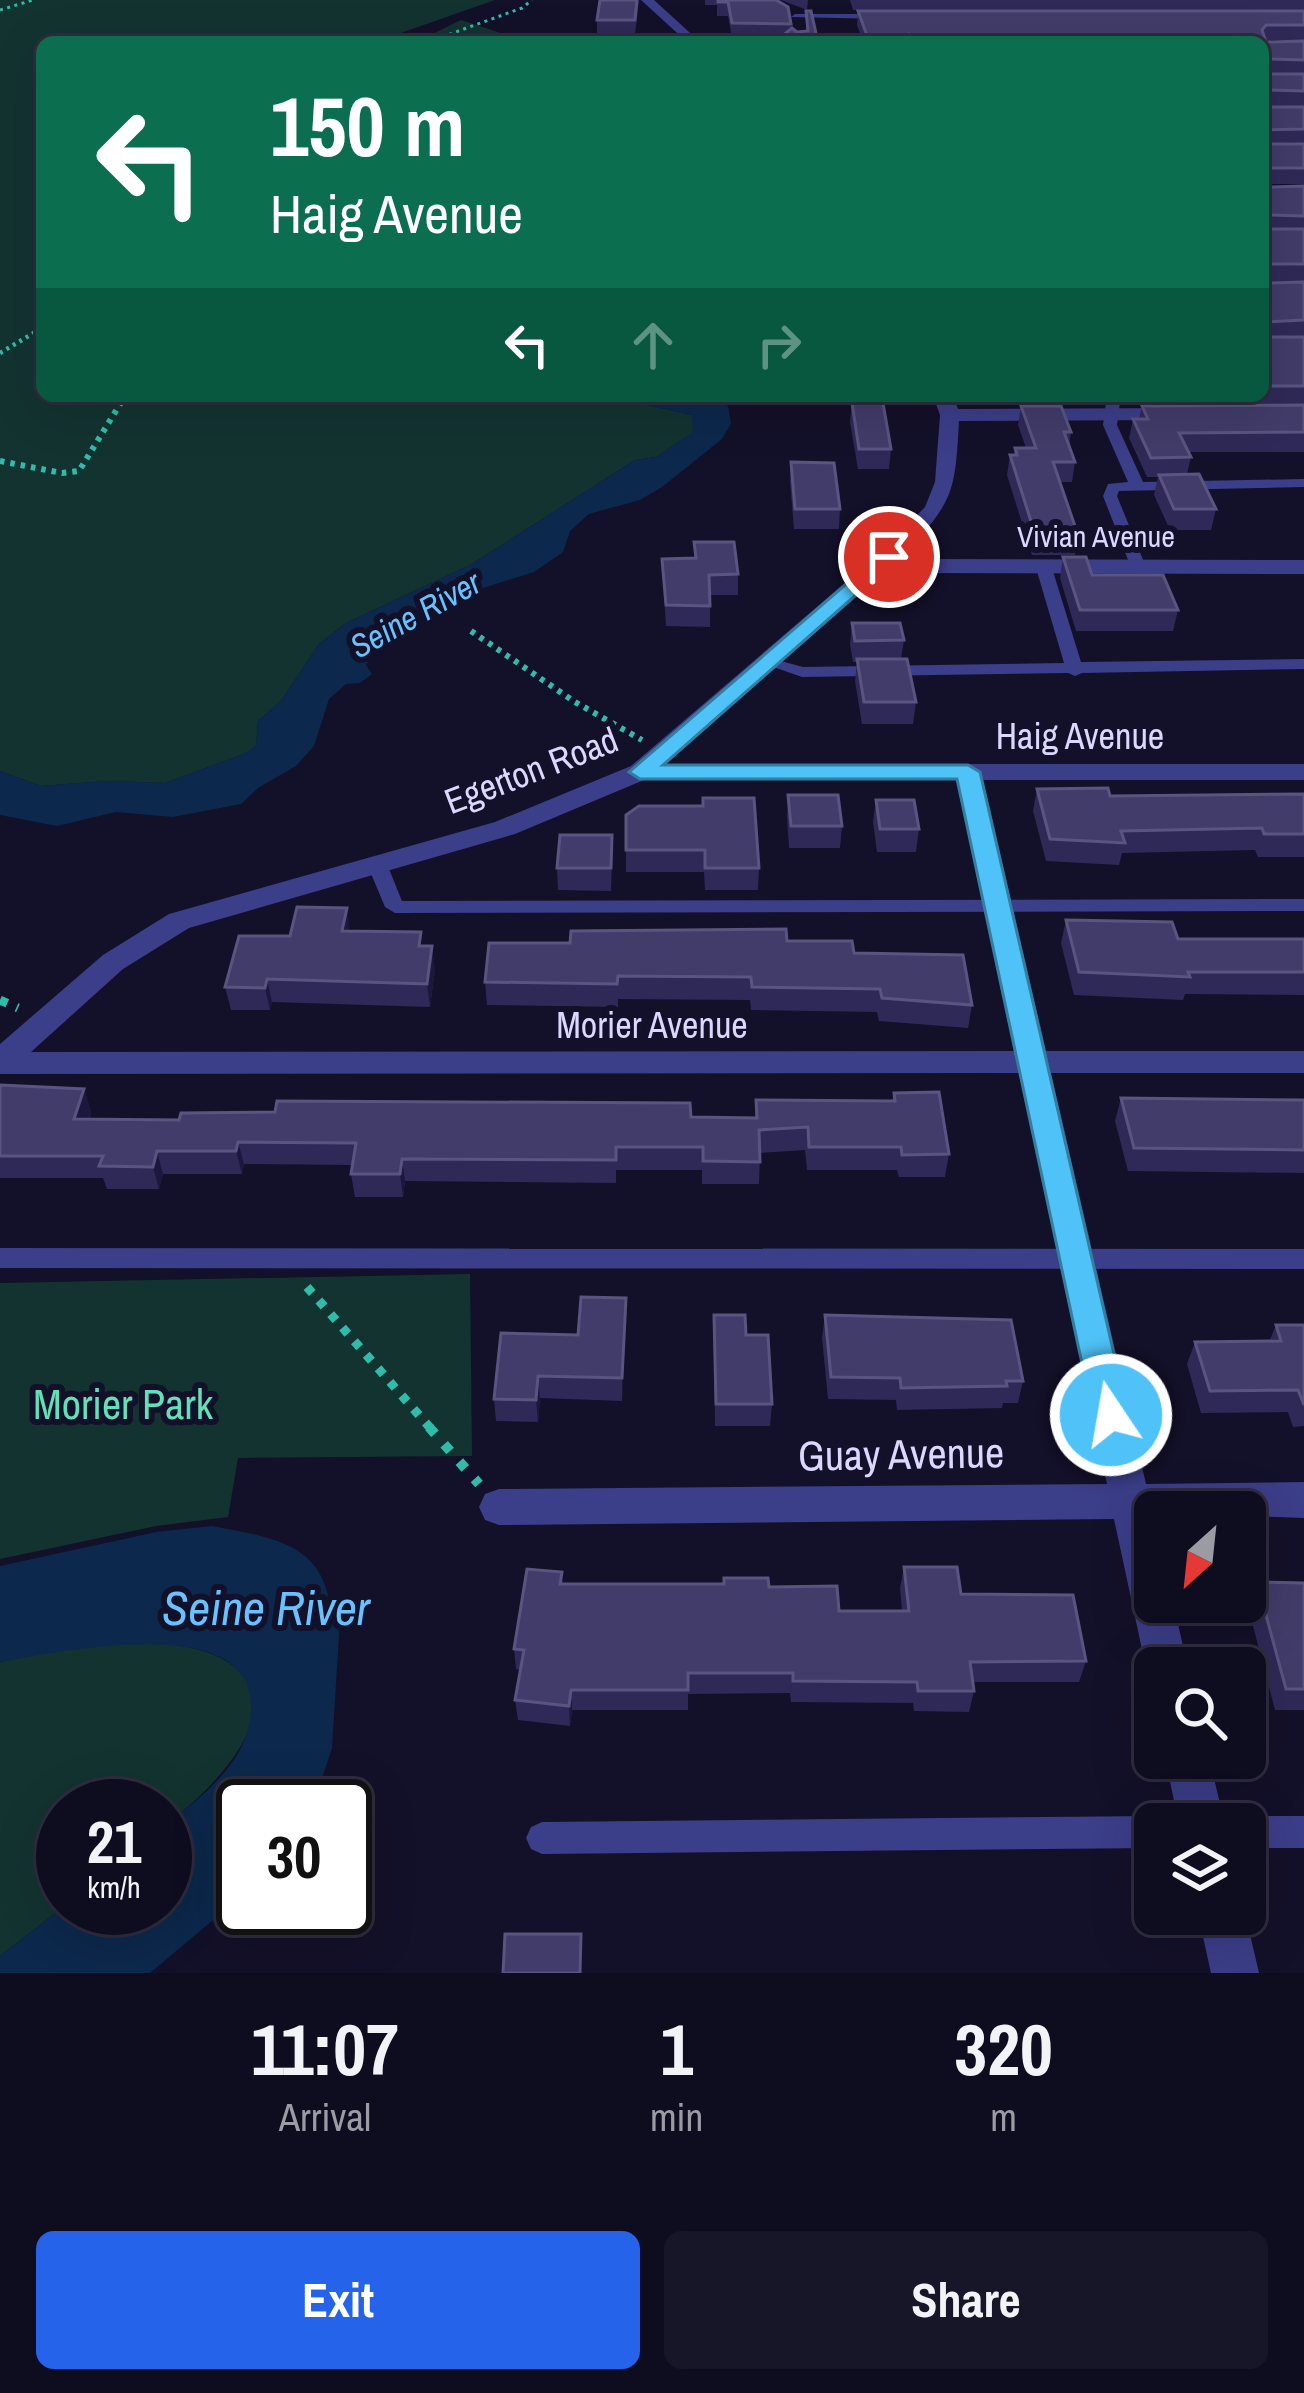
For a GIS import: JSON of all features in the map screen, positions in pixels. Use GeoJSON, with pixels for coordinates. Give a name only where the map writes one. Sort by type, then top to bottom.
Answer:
{"type":"FeatureCollection","features":[{"type":"Feature","properties":{"kind":"street"},"geometry":{"type":"LineString","coordinates":[[647,0],[679,23],[684,36]]}},
{"type":"Feature","properties":{"kind":"street"},"geometry":{"type":"LineString","coordinates":[[947,406],[1110,405],[1209,414]]}},
{"type":"Feature","properties":{"kind":"street","name":"Egerton Road"},"geometry":{"type":"LineString","coordinates":[[0,1063],[113,962],[179,921],[506,828],[640,772],[889,557],[942,495],[947,406]]}},
{"type":"Feature","properties":{"kind":"street","name":"Vivian Avenue"},"geometry":{"type":"LineString","coordinates":[[889,557],[923,566],[1304,567]]}},
{"type":"Feature","properties":{"kind":"street","name":"Haig Avenue"},"geometry":{"type":"LineString","coordinates":[[640,772],[1304,772]]}},
{"type":"Feature","properties":{"kind":"street"},"geometry":{"type":"LineString","coordinates":[[968,772],[1162,1647]]}},
{"type":"Feature","properties":{"kind":"street","name":"Morier Avenue"},"geometry":{"type":"LineString","coordinates":[[0,1063],[1304,1062]]}},
{"type":"Feature","properties":{"kind":"street","name":"Guay Avenue"},"geometry":{"type":"LineString","coordinates":[[499,1507],[1304,1500]]}},
{"type":"Feature","properties":{"kind":"street"},"geometry":{"type":"LineString","coordinates":[[1227,1935],[1235,1973]]}},
{"type":"Feature","properties":{"kind":"lane"},"geometry":{"type":"LineString","coordinates":[[778,8],[795,17],[888,17]]}},
{"type":"Feature","properties":{"kind":"lane"},"geometry":{"type":"LineString","coordinates":[[795,17],[799,36]]}},
{"type":"Feature","properties":{"kind":"lane"},"geometry":{"type":"LineString","coordinates":[[1110,405],[1110,425],[1136,483]]}},
{"type":"Feature","properties":{"kind":"lane"},"geometry":{"type":"LineString","coordinates":[[1138,567],[1110,496],[1113,487],[1304,483]]}},
{"type":"Feature","properties":{"kind":"lane"},"geometry":{"type":"LineString","coordinates":[[1044,568],[1075,670]]}},
{"type":"Feature","properties":{"kind":"lane"},"geometry":{"type":"LineString","coordinates":[[770,663],[802,672],[1304,664]]}},
{"type":"Feature","properties":{"kind":"lane"},"geometry":{"type":"LineString","coordinates":[[377,864],[395,907],[1304,905]]}},
{"type":"Feature","properties":{"kind":"lane"},"geometry":{"type":"LineString","coordinates":[[0,1258],[1304,1258]]}},
{"type":"Feature","properties":{"kind":"lane"},"geometry":{"type":"LineString","coordinates":[[542,1838],[1134,1832]]}},
{"type":"Feature","properties":{"kind":"lane"},"geometry":{"type":"LineString","coordinates":[[1266,1832],[1304,1832]]}},
{"type":"Feature","properties":{"kind":"path"},"geometry":{"type":"LineString","coordinates":[[0,10],[33,0]]}},
{"type":"Feature","properties":{"kind":"path"},"geometry":{"type":"LineString","coordinates":[[444,36],[532,0]]}},
{"type":"Feature","properties":{"kind":"path"},"geometry":{"type":"LineString","coordinates":[[0,353],[36,332]]}},
{"type":"Feature","properties":{"kind":"path"},"geometry":{"type":"LineString","coordinates":[[0,461],[62,473],[79,471],[121,402]]}},
{"type":"Feature","properties":{"kind":"path"},"geometry":{"type":"LineString","coordinates":[[471,631],[575,702],[664,752]]}},
{"type":"Feature","properties":{"kind":"path"},"geometry":{"type":"LineString","coordinates":[[283,1259],[499,1507]]}},
{"type":"Feature","properties":{"kind":"green space"},"geometry":{"type":"Polygon","coordinates":[[[0,0],[495,0],[392,36],[36,36],[36,402],[634,402],[692,415],[694,432],[656,457],[635,460],[472,564],[346,623],[319,644],[281,701],[258,721],[256,746],[244,754],[165,783],[41,786],[0,771],[0,0]]]}},
{"type":"Feature","properties":{"kind":"green space"},"geometry":{"type":"Polygon","coordinates":[[[461,20],[510,36],[428,36],[461,20]]]}},
{"type":"Feature","properties":{"kind":"green space","name":"Morier Park"},"geometry":{"type":"Polygon","coordinates":[[[470,1274],[472,1456],[238,1458],[228,1517],[156,1526],[0,1559],[0,1283],[470,1274]]]}},
{"type":"Feature","properties":{"kind":"green space"},"geometry":{"type":"Polygon","coordinates":[[[87,1644],[176,1646],[226,1661],[247,1680],[254,1702],[239,1749],[192,1802],[192,1779],[36,1779],[36,1928],[0,1956],[0,1662],[87,1644]]]}},
{"type":"Feature","properties":{"kind":"water","name":"Seine River"},"geometry":{"type":"Polygon","coordinates":[[[634,402],[718,402],[728,406],[731,424],[722,439],[662,487],[640,500],[589,514],[570,531],[563,552],[534,572],[461,595],[420,626],[373,651],[366,665],[372,674],[360,683],[346,684],[329,699],[314,746],[296,766],[241,804],[173,817],[116,812],[57,826],[0,815],[0,771],[41,786],[165,783],[244,754],[256,745],[258,721],[281,701],[319,644],[346,623],[472,564],[635,460],[656,457],[693,432],[692,415],[634,402]]]}},
{"type":"Feature","properties":{"kind":"water","name":"Seine River"},"geometry":{"type":"Polygon","coordinates":[[[212,1526],[256,1535],[293,1548],[319,1572],[331,1615],[340,1619],[332,1748],[322,1779],[219,1779],[242,1745],[251,1710],[244,1678],[222,1658],[189,1648],[148,1644],[0,1662],[0,1566],[156,1532],[212,1526]]]}},
{"type":"Feature","properties":{"kind":"water","name":"Seine River"},"geometry":{"type":"Polygon","coordinates":[[[216,1782],[216,1918],[150,1973],[0,1973],[0,1956],[36,1928],[36,1935],[192,1935],[192,1802],[216,1782]]]}},
{"type":"Feature","properties":{"kind":"building"},"geometry":{"type":"Polygon","coordinates":[[[600,0],[637,0],[635,20],[597,20],[600,0]]]}},
{"type":"Feature","properties":{"kind":"building"},"geometry":{"type":"Polygon","coordinates":[[[718,0],[776,0],[788,7],[791,24],[732,23],[728,2],[718,0]]]}},
{"type":"Feature","properties":{"kind":"building"},"geometry":{"type":"Polygon","coordinates":[[[806,11],[811,11],[817,36],[782,36],[792,28],[808,31],[806,11]]]}},
{"type":"Feature","properties":{"kind":"building"},"geometry":{"type":"Polygon","coordinates":[[[858,11],[1304,11],[1304,25],[1266,25],[1264,36],[867,36],[858,11]]]}},
{"type":"Feature","properties":{"kind":"building"},"geometry":{"type":"Polygon","coordinates":[[[1304,41],[1304,60],[1269,59],[1269,42],[1304,41]]]}},
{"type":"Feature","properties":{"kind":"building"},"geometry":{"type":"Polygon","coordinates":[[[1269,74],[1304,74],[1304,91],[1269,90],[1269,74]]]}},
{"type":"Feature","properties":{"kind":"building"},"geometry":{"type":"Polygon","coordinates":[[[1269,107],[1304,107],[1304,129],[1269,130],[1269,107]]]}},
{"type":"Feature","properties":{"kind":"building"},"geometry":{"type":"Polygon","coordinates":[[[1269,144],[1304,144],[1304,168],[1269,168],[1269,144]]]}},
{"type":"Feature","properties":{"kind":"building"},"geometry":{"type":"Polygon","coordinates":[[[1304,186],[1304,216],[1269,215],[1269,187],[1304,186]]]}},
{"type":"Feature","properties":{"kind":"building"},"geometry":{"type":"Polygon","coordinates":[[[1269,229],[1304,229],[1304,264],[1269,264],[1269,229]]]}},
{"type":"Feature","properties":{"kind":"building"},"geometry":{"type":"Polygon","coordinates":[[[1304,282],[1304,320],[1269,322],[1269,283],[1304,282]]]}},
{"type":"Feature","properties":{"kind":"building"},"geometry":{"type":"Polygon","coordinates":[[[1269,337],[1304,337],[1304,386],[1269,386],[1269,337]]]}},
{"type":"Feature","properties":{"kind":"building"},"geometry":{"type":"Polygon","coordinates":[[[852,403],[883,403],[891,449],[859,449],[852,403]]]}},
{"type":"Feature","properties":{"kind":"building"},"geometry":{"type":"Polygon","coordinates":[[[1304,405],[1304,432],[1179,433],[1191,457],[1151,458],[1133,419],[1148,419],[1142,406],[1304,405]]]}},
{"type":"Feature","properties":{"kind":"building"},"geometry":{"type":"Polygon","coordinates":[[[1021,406],[1061,406],[1075,462],[1053,462],[1078,535],[1035,534],[1010,455],[1017,455],[1015,448],[1036,448],[1021,406]]]}},
{"type":"Feature","properties":{"kind":"building"},"geometry":{"type":"Polygon","coordinates":[[[791,462],[834,463],[840,509],[795,509],[791,462]]]}},
{"type":"Feature","properties":{"kind":"building"},"geometry":{"type":"Polygon","coordinates":[[[1199,474],[1216,509],[1174,509],[1159,475],[1199,474]]]}},
{"type":"Feature","properties":{"kind":"building"},"geometry":{"type":"Polygon","coordinates":[[[694,542],[734,542],[738,574],[709,575],[710,606],[666,605],[662,559],[696,558],[694,542]]]}},
{"type":"Feature","properties":{"kind":"building"},"geometry":{"type":"Polygon","coordinates":[[[1063,557],[1086,557],[1092,575],[1163,575],[1178,610],[1080,610],[1063,557]]]}},
{"type":"Feature","properties":{"kind":"building"},"geometry":{"type":"Polygon","coordinates":[[[852,623],[900,623],[904,640],[855,641],[852,623]]]}},
{"type":"Feature","properties":{"kind":"building"},"geometry":{"type":"Polygon","coordinates":[[[857,659],[907,659],[916,702],[864,702],[857,659]]]}},
{"type":"Feature","properties":{"kind":"building"},"geometry":{"type":"Polygon","coordinates":[[[1108,788],[1110,796],[1304,794],[1304,834],[1264,834],[1262,828],[1121,831],[1125,843],[1050,839],[1037,789],[1108,788]]]}},
{"type":"Feature","properties":{"kind":"building"},"geometry":{"type":"Polygon","coordinates":[[[788,795],[838,795],[842,826],[791,826],[788,795]]]}},
{"type":"Feature","properties":{"kind":"building"},"geometry":{"type":"Polygon","coordinates":[[[703,798],[754,798],[759,868],[705,868],[705,850],[626,850],[626,815],[639,806],[703,806],[703,798]]]}},
{"type":"Feature","properties":{"kind":"building"},"geometry":{"type":"Polygon","coordinates":[[[876,800],[914,800],[919,829],[880,829],[876,800]]]}},
{"type":"Feature","properties":{"kind":"building"},"geometry":{"type":"Polygon","coordinates":[[[560,835],[612,835],[611,868],[557,868],[560,835]]]}},
{"type":"Feature","properties":{"kind":"building"},"geometry":{"type":"Polygon","coordinates":[[[297,907],[347,908],[342,931],[421,932],[419,946],[432,946],[427,984],[267,979],[265,988],[225,987],[239,936],[290,936],[297,907]]]}},
{"type":"Feature","properties":{"kind":"building"},"geometry":{"type":"Polygon","coordinates":[[[1066,920],[1172,922],[1178,939],[1304,939],[1304,972],[1188,972],[1190,977],[1079,972],[1066,920]]]}},
{"type":"Feature","properties":{"kind":"building"},"geometry":{"type":"Polygon","coordinates":[[[786,929],[787,941],[852,941],[854,953],[963,955],[972,1005],[882,998],[880,989],[752,987],[751,977],[618,976],[617,984],[485,982],[489,943],[570,943],[571,931],[786,929]]]}},
{"type":"Feature","properties":{"kind":"building"},"geometry":{"type":"Polygon","coordinates":[[[0,1085],[84,1089],[74,1119],[179,1120],[181,1113],[275,1112],[277,1101],[690,1103],[691,1117],[757,1118],[756,1100],[895,1101],[894,1093],[939,1092],[949,1154],[902,1155],[901,1147],[809,1147],[808,1127],[759,1130],[760,1162],[703,1161],[703,1147],[616,1147],[616,1160],[402,1159],[400,1174],[351,1174],[356,1143],[238,1142],[236,1151],[157,1151],[153,1167],[99,1166],[103,1156],[0,1156],[0,1085]]]}},
{"type":"Feature","properties":{"kind":"building"},"geometry":{"type":"Polygon","coordinates":[[[1121,1098],[1304,1100],[1304,1150],[1134,1148],[1121,1098]]]}},
{"type":"Feature","properties":{"kind":"building"},"geometry":{"type":"Polygon","coordinates":[[[581,1297],[626,1298],[622,1378],[538,1376],[536,1400],[494,1399],[501,1333],[578,1335],[581,1297]]]}},
{"type":"Feature","properties":{"kind":"building"},"geometry":{"type":"Polygon","coordinates":[[[714,1315],[745,1315],[746,1335],[768,1335],[772,1404],[716,1404],[714,1315]]]}},
{"type":"Feature","properties":{"kind":"building"},"geometry":{"type":"Polygon","coordinates":[[[825,1315],[1011,1320],[1023,1381],[1006,1381],[1007,1386],[901,1388],[900,1378],[831,1377],[825,1315]]]}},
{"type":"Feature","properties":{"kind":"building"},"geometry":{"type":"Polygon","coordinates":[[[1276,1325],[1304,1325],[1304,1405],[1298,1390],[1210,1391],[1195,1342],[1281,1341],[1276,1325]]]}},
{"type":"Feature","properties":{"kind":"building"},"geometry":{"type":"Polygon","coordinates":[[[904,1567],[957,1567],[961,1594],[1073,1595],[1086,1661],[970,1662],[974,1691],[918,1691],[917,1682],[793,1681],[793,1673],[688,1673],[688,1690],[571,1690],[569,1706],[515,1700],[524,1650],[514,1649],[527,1569],[562,1572],[560,1584],[724,1584],[724,1578],[768,1578],[769,1587],[837,1586],[839,1611],[909,1611],[904,1567]]]}},
{"type":"Feature","properties":{"kind":"building"},"geometry":{"type":"Polygon","coordinates":[[[1266,1582],[1304,1583],[1304,1689],[1286,1689],[1266,1615],[1266,1582]]]}},
{"type":"Feature","properties":{"kind":"building"},"geometry":{"type":"Polygon","coordinates":[[[505,1934],[581,1934],[580,1973],[503,1973],[505,1934]]]}},
{"type":"Feature","properties":{"kind":"route"},"geometry":{"type":"LineString","coordinates":[[889,557],[640,772],[968,772],[1111,1415]]}}]}
